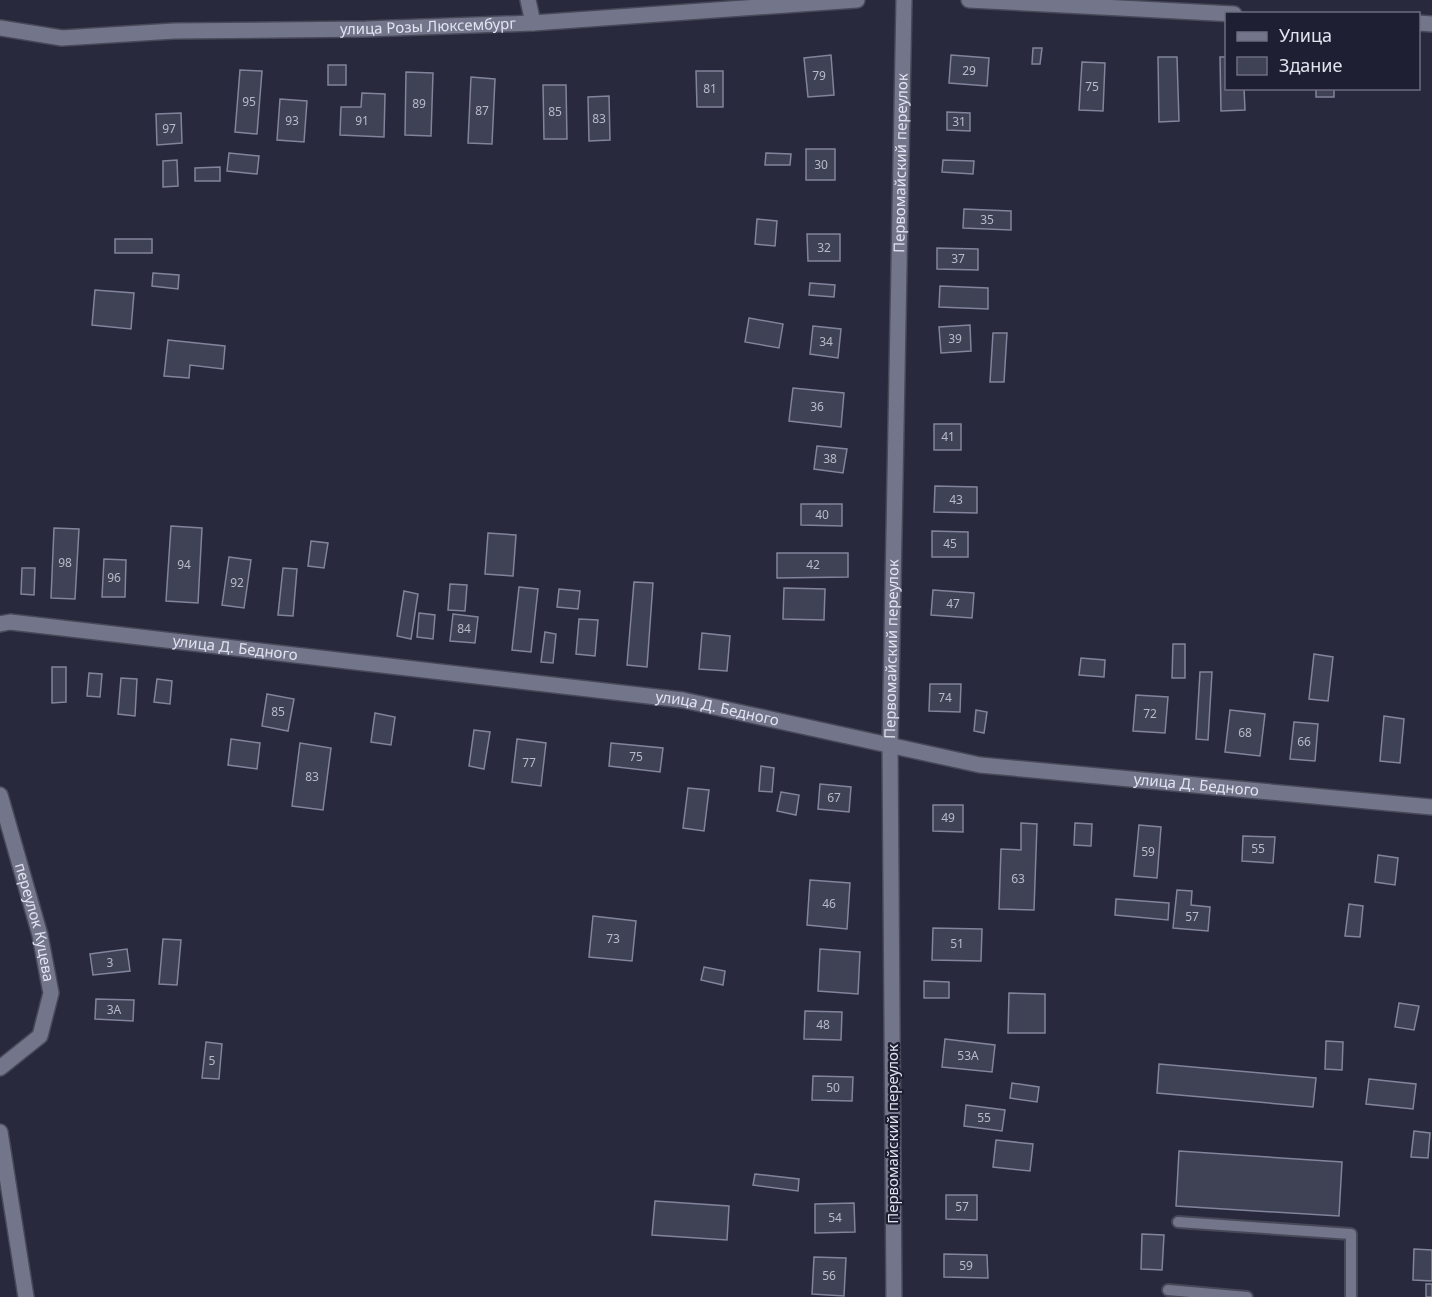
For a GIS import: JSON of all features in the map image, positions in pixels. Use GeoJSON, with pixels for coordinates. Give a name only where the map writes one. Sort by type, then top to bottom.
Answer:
{"type":"FeatureCollection","features":[{"type":"Feature","properties":{"kind":"street"},"geometry":{"type":"LineString","coordinates":[[528,0],[533,23]]}},
{"type":"Feature","properties":{"kind":"street","name":"улица Розы Люксембург"},"geometry":{"type":"LineString","coordinates":[[0,28],[62,38],[174,31],[366,29],[533,23],[857,0]]}},
{"type":"Feature","properties":{"kind":"street","name":"Первомайский переулок"},"geometry":{"type":"LineString","coordinates":[[894,1297],[891,746],[904,0]]}},
{"type":"Feature","properties":{"kind":"street"},"geometry":{"type":"LineString","coordinates":[[969,0],[1225,14]]}},
{"type":"Feature","properties":{"kind":"street","name":"улица Д. Бедного"},"geometry":{"type":"LineString","coordinates":[[0,624],[10,622],[683,700],[980,765],[1432,807]]}},
{"type":"Feature","properties":{"kind":"street","name":"переулок Куцева"},"geometry":{"type":"LineString","coordinates":[[0,795],[40,935],[51,993],[40,1036],[0,1068]]}},
{"type":"Feature","properties":{"kind":"street"},"geometry":{"type":"LineString","coordinates":[[0,1132],[26,1297]]}},
{"type":"Feature","properties":{"kind":"lane"},"geometry":{"type":"LineString","coordinates":[[1178,1222],[1351,1234],[1351,1297]]}},
{"type":"Feature","properties":{"kind":"lane"},"geometry":{"type":"LineString","coordinates":[[1168,1290],[1247,1297]]}},
{"type":"Feature","properties":{"kind":"building"},"geometry":{"type":"Polygon","coordinates":[[[1033,48],[1042,48],[1040,64],[1032,64],[1033,48]]]}},
{"type":"Feature","properties":{"kind":"building"},"geometry":{"type":"Polygon","coordinates":[[[831,55],[834,95],[808,97],[804,58],[831,55]]]}},
{"type":"Feature","properties":{"kind":"building"},"geometry":{"type":"Polygon","coordinates":[[[951,55],[989,58],[987,86],[949,83],[951,55]]]}},
{"type":"Feature","properties":{"kind":"building"},"geometry":{"type":"Polygon","coordinates":[[[1158,57],[1177,57],[1179,121],[1159,122],[1158,57]]]}},
{"type":"Feature","properties":{"kind":"building"},"geometry":{"type":"Polygon","coordinates":[[[1220,57],[1225,57],[1225,90],[1244,90],[1245,110],[1221,111],[1220,57]]]}},
{"type":"Feature","properties":{"kind":"building"},"geometry":{"type":"Polygon","coordinates":[[[1082,62],[1105,63],[1103,111],[1079,110],[1082,62]]]}},
{"type":"Feature","properties":{"kind":"building"},"geometry":{"type":"Polygon","coordinates":[[[328,65],[346,65],[346,85],[328,85],[328,65]]]}},
{"type":"Feature","properties":{"kind":"building"},"geometry":{"type":"Polygon","coordinates":[[[240,70],[262,71],[257,134],[235,132],[240,70]]]}},
{"type":"Feature","properties":{"kind":"building"},"geometry":{"type":"Polygon","coordinates":[[[696,71],[723,71],[723,107],[697,107],[696,71]]]}},
{"type":"Feature","properties":{"kind":"building"},"geometry":{"type":"Polygon","coordinates":[[[406,72],[433,73],[431,136],[405,135],[406,72]]]}},
{"type":"Feature","properties":{"kind":"building"},"geometry":{"type":"Polygon","coordinates":[[[471,77],[495,79],[492,144],[468,143],[471,77]]]}},
{"type":"Feature","properties":{"kind":"building"},"geometry":{"type":"Polygon","coordinates":[[[543,85],[566,85],[567,139],[544,139],[543,85]]]}},
{"type":"Feature","properties":{"kind":"building"},"geometry":{"type":"Polygon","coordinates":[[[1316,90],[1334,90],[1334,97],[1316,97],[1316,90]]]}},
{"type":"Feature","properties":{"kind":"building"},"geometry":{"type":"Polygon","coordinates":[[[362,93],[385,94],[384,137],[340,135],[341,107],[361,107],[362,93]]]}},
{"type":"Feature","properties":{"kind":"building"},"geometry":{"type":"Polygon","coordinates":[[[609,96],[610,140],[589,141],[588,97],[609,96]]]}},
{"type":"Feature","properties":{"kind":"building"},"geometry":{"type":"Polygon","coordinates":[[[280,99],[307,101],[304,142],[277,140],[280,99]]]}},
{"type":"Feature","properties":{"kind":"building"},"geometry":{"type":"Polygon","coordinates":[[[947,112],[970,113],[970,131],[947,130],[947,112]]]}},
{"type":"Feature","properties":{"kind":"building"},"geometry":{"type":"Polygon","coordinates":[[[181,113],[182,143],[157,145],[156,114],[181,113]]]}},
{"type":"Feature","properties":{"kind":"building"},"geometry":{"type":"Polygon","coordinates":[[[806,149],[835,149],[835,180],[806,180],[806,149]]]}},
{"type":"Feature","properties":{"kind":"building"},"geometry":{"type":"Polygon","coordinates":[[[229,153],[259,156],[257,174],[227,171],[229,153]]]}},
{"type":"Feature","properties":{"kind":"building"},"geometry":{"type":"Polygon","coordinates":[[[766,153],[791,154],[790,165],[765,165],[766,153]]]}},
{"type":"Feature","properties":{"kind":"building"},"geometry":{"type":"Polygon","coordinates":[[[177,160],[178,186],[163,187],[163,161],[177,160]]]}},
{"type":"Feature","properties":{"kind":"building"},"geometry":{"type":"Polygon","coordinates":[[[943,160],[974,161],[973,174],[942,172],[943,160]]]}},
{"type":"Feature","properties":{"kind":"building"},"geometry":{"type":"Polygon","coordinates":[[[220,167],[220,181],[195,181],[195,168],[220,167]]]}},
{"type":"Feature","properties":{"kind":"building"},"geometry":{"type":"Polygon","coordinates":[[[964,209],[1011,211],[1011,230],[963,228],[964,209]]]}},
{"type":"Feature","properties":{"kind":"building"},"geometry":{"type":"Polygon","coordinates":[[[757,219],[777,221],[775,246],[755,244],[757,219]]]}},
{"type":"Feature","properties":{"kind":"building"},"geometry":{"type":"Polygon","coordinates":[[[807,234],[840,234],[840,261],[808,261],[807,234]]]}},
{"type":"Feature","properties":{"kind":"building"},"geometry":{"type":"Polygon","coordinates":[[[115,239],[152,239],[152,253],[115,253],[115,239]]]}},
{"type":"Feature","properties":{"kind":"building"},"geometry":{"type":"Polygon","coordinates":[[[937,248],[978,249],[978,270],[937,269],[937,248]]]}},
{"type":"Feature","properties":{"kind":"building"},"geometry":{"type":"Polygon","coordinates":[[[153,273],[179,275],[178,289],[152,286],[153,273]]]}},
{"type":"Feature","properties":{"kind":"building"},"geometry":{"type":"Polygon","coordinates":[[[810,283],[835,285],[834,297],[809,295],[810,283]]]}},
{"type":"Feature","properties":{"kind":"building"},"geometry":{"type":"Polygon","coordinates":[[[940,286],[988,288],[988,309],[939,307],[940,286]]]}},
{"type":"Feature","properties":{"kind":"building"},"geometry":{"type":"Polygon","coordinates":[[[95,290],[134,293],[131,329],[92,325],[95,290]]]}},
{"type":"Feature","properties":{"kind":"building"},"geometry":{"type":"Polygon","coordinates":[[[749,318],[783,324],[779,348],[745,342],[749,318]]]}},
{"type":"Feature","properties":{"kind":"building"},"geometry":{"type":"Polygon","coordinates":[[[970,325],[971,351],[941,353],[939,327],[970,325]]]}},
{"type":"Feature","properties":{"kind":"building"},"geometry":{"type":"Polygon","coordinates":[[[813,326],[841,329],[838,358],[810,354],[813,326]]]}},
{"type":"Feature","properties":{"kind":"building"},"geometry":{"type":"Polygon","coordinates":[[[993,333],[1007,333],[1004,382],[990,382],[993,333]]]}},
{"type":"Feature","properties":{"kind":"building"},"geometry":{"type":"Polygon","coordinates":[[[168,340],[225,346],[223,369],[190,365],[189,378],[164,376],[168,340]]]}},
{"type":"Feature","properties":{"kind":"building"},"geometry":{"type":"Polygon","coordinates":[[[793,388],[844,393],[841,427],[789,421],[793,388]]]}},
{"type":"Feature","properties":{"kind":"building"},"geometry":{"type":"Polygon","coordinates":[[[934,424],[961,424],[961,450],[934,450],[934,424]]]}},
{"type":"Feature","properties":{"kind":"building"},"geometry":{"type":"Polygon","coordinates":[[[817,446],[847,449],[843,473],[814,469],[817,446]]]}},
{"type":"Feature","properties":{"kind":"building"},"geometry":{"type":"Polygon","coordinates":[[[935,486],[977,487],[977,513],[934,512],[935,486]]]}},
{"type":"Feature","properties":{"kind":"building"},"geometry":{"type":"Polygon","coordinates":[[[801,504],[842,504],[842,526],[801,525],[801,504]]]}},
{"type":"Feature","properties":{"kind":"building"},"geometry":{"type":"Polygon","coordinates":[[[171,526],[202,528],[198,603],[166,601],[171,526]]]}},
{"type":"Feature","properties":{"kind":"building"},"geometry":{"type":"Polygon","coordinates":[[[54,528],[79,529],[75,599],[51,598],[54,528]]]}},
{"type":"Feature","properties":{"kind":"building"},"geometry":{"type":"Polygon","coordinates":[[[932,531],[968,532],[968,557],[932,557],[932,531]]]}},
{"type":"Feature","properties":{"kind":"building"},"geometry":{"type":"Polygon","coordinates":[[[488,533],[516,535],[513,576],[485,574],[488,533]]]}},
{"type":"Feature","properties":{"kind":"building"},"geometry":{"type":"Polygon","coordinates":[[[311,541],[328,543],[324,568],[308,566],[311,541]]]}},
{"type":"Feature","properties":{"kind":"building"},"geometry":{"type":"Polygon","coordinates":[[[777,553],[848,553],[848,577],[777,578],[777,553]]]}},
{"type":"Feature","properties":{"kind":"building"},"geometry":{"type":"Polygon","coordinates":[[[229,557],[251,560],[244,608],[222,605],[229,557]]]}},
{"type":"Feature","properties":{"kind":"building"},"geometry":{"type":"Polygon","coordinates":[[[104,559],[126,560],[125,597],[102,597],[104,559]]]}},
{"type":"Feature","properties":{"kind":"building"},"geometry":{"type":"Polygon","coordinates":[[[22,568],[35,568],[34,595],[21,594],[22,568]]]}},
{"type":"Feature","properties":{"kind":"building"},"geometry":{"type":"Polygon","coordinates":[[[283,568],[297,569],[293,616],[278,615],[283,568]]]}},
{"type":"Feature","properties":{"kind":"building"},"geometry":{"type":"Polygon","coordinates":[[[634,582],[653,583],[647,667],[627,665],[634,582]]]}},
{"type":"Feature","properties":{"kind":"building"},"geometry":{"type":"Polygon","coordinates":[[[450,584],[467,585],[465,611],[448,610],[450,584]]]}},
{"type":"Feature","properties":{"kind":"building"},"geometry":{"type":"Polygon","coordinates":[[[519,587],[538,589],[531,652],[512,650],[519,587]]]}},
{"type":"Feature","properties":{"kind":"building"},"geometry":{"type":"Polygon","coordinates":[[[784,588],[825,589],[824,620],[783,619],[784,588]]]}},
{"type":"Feature","properties":{"kind":"building"},"geometry":{"type":"Polygon","coordinates":[[[559,589],[580,591],[578,609],[557,607],[559,589]]]}},
{"type":"Feature","properties":{"kind":"building"},"geometry":{"type":"Polygon","coordinates":[[[933,590],[974,593],[972,618],[931,615],[933,590]]]}},
{"type":"Feature","properties":{"kind":"building"},"geometry":{"type":"Polygon","coordinates":[[[404,591],[418,594],[411,639],[397,636],[404,591]]]}},
{"type":"Feature","properties":{"kind":"building"},"geometry":{"type":"Polygon","coordinates":[[[419,613],[435,615],[433,639],[417,637],[419,613]]]}},
{"type":"Feature","properties":{"kind":"building"},"geometry":{"type":"Polygon","coordinates":[[[453,614],[478,617],[475,643],[450,641],[453,614]]]}},
{"type":"Feature","properties":{"kind":"building"},"geometry":{"type":"Polygon","coordinates":[[[579,619],[598,620],[595,656],[576,654],[579,619]]]}},
{"type":"Feature","properties":{"kind":"building"},"geometry":{"type":"Polygon","coordinates":[[[545,632],[556,634],[553,663],[541,662],[545,632]]]}},
{"type":"Feature","properties":{"kind":"building"},"geometry":{"type":"Polygon","coordinates":[[[702,633],[730,636],[727,671],[699,669],[702,633]]]}},
{"type":"Feature","properties":{"kind":"building"},"geometry":{"type":"Polygon","coordinates":[[[1173,644],[1185,644],[1185,678],[1172,678],[1173,644]]]}},
{"type":"Feature","properties":{"kind":"building"},"geometry":{"type":"Polygon","coordinates":[[[1314,654],[1333,657],[1328,701],[1309,699],[1314,654]]]}},
{"type":"Feature","properties":{"kind":"building"},"geometry":{"type":"Polygon","coordinates":[[[1081,658],[1105,660],[1104,677],[1079,675],[1081,658]]]}},
{"type":"Feature","properties":{"kind":"building"},"geometry":{"type":"Polygon","coordinates":[[[52,667],[66,667],[66,702],[52,703],[52,667]]]}},
{"type":"Feature","properties":{"kind":"building"},"geometry":{"type":"Polygon","coordinates":[[[1200,672],[1212,672],[1208,740],[1196,739],[1200,672]]]}},
{"type":"Feature","properties":{"kind":"building"},"geometry":{"type":"Polygon","coordinates":[[[89,673],[102,674],[100,697],[87,696],[89,673]]]}},
{"type":"Feature","properties":{"kind":"building"},"geometry":{"type":"Polygon","coordinates":[[[121,678],[137,679],[135,716],[118,714],[121,678]]]}},
{"type":"Feature","properties":{"kind":"building"},"geometry":{"type":"Polygon","coordinates":[[[157,679],[172,681],[170,704],[154,702],[157,679]]]}},
{"type":"Feature","properties":{"kind":"building"},"geometry":{"type":"Polygon","coordinates":[[[930,684],[961,684],[960,712],[929,711],[930,684]]]}},
{"type":"Feature","properties":{"kind":"building"},"geometry":{"type":"Polygon","coordinates":[[[267,694],[294,699],[288,731],[262,726],[267,694]]]}},
{"type":"Feature","properties":{"kind":"building"},"geometry":{"type":"Polygon","coordinates":[[[1136,695],[1168,697],[1165,733],[1133,731],[1136,695]]]}},
{"type":"Feature","properties":{"kind":"building"},"geometry":{"type":"Polygon","coordinates":[[[976,710],[987,712],[984,733],[974,731],[976,710]]]}},
{"type":"Feature","properties":{"kind":"building"},"geometry":{"type":"Polygon","coordinates":[[[1230,710],[1265,714],[1260,756],[1225,752],[1230,710]]]}},
{"type":"Feature","properties":{"kind":"building"},"geometry":{"type":"Polygon","coordinates":[[[375,713],[395,717],[391,745],[371,742],[375,713]]]}},
{"type":"Feature","properties":{"kind":"building"},"geometry":{"type":"Polygon","coordinates":[[[1384,716],[1404,719],[1400,763],[1380,761],[1384,716]]]}},
{"type":"Feature","properties":{"kind":"building"},"geometry":{"type":"Polygon","coordinates":[[[1294,722],[1318,724],[1315,761],[1290,759],[1294,722]]]}},
{"type":"Feature","properties":{"kind":"building"},"geometry":{"type":"Polygon","coordinates":[[[474,730],[490,732],[484,769],[469,766],[474,730]]]}},
{"type":"Feature","properties":{"kind":"building"},"geometry":{"type":"Polygon","coordinates":[[[231,739],[260,743],[257,769],[228,765],[231,739]]]}},
{"type":"Feature","properties":{"kind":"building"},"geometry":{"type":"Polygon","coordinates":[[[517,739],[546,743],[541,786],[512,782],[517,739]]]}},
{"type":"Feature","properties":{"kind":"building"},"geometry":{"type":"Polygon","coordinates":[[[300,743],[331,748],[323,810],[292,806],[300,743]]]}},
{"type":"Feature","properties":{"kind":"building"},"geometry":{"type":"Polygon","coordinates":[[[611,743],[663,748],[660,772],[609,766],[611,743]]]}},
{"type":"Feature","properties":{"kind":"building"},"geometry":{"type":"Polygon","coordinates":[[[761,766],[774,768],[772,792],[759,791],[761,766]]]}},
{"type":"Feature","properties":{"kind":"building"},"geometry":{"type":"Polygon","coordinates":[[[820,784],[851,787],[849,812],[818,809],[820,784]]]}},
{"type":"Feature","properties":{"kind":"building"},"geometry":{"type":"Polygon","coordinates":[[[688,788],[709,790],[704,831],[683,828],[688,788]]]}},
{"type":"Feature","properties":{"kind":"building"},"geometry":{"type":"Polygon","coordinates":[[[781,792],[799,795],[796,815],[777,811],[781,792]]]}},
{"type":"Feature","properties":{"kind":"building"},"geometry":{"type":"Polygon","coordinates":[[[933,805],[963,805],[963,832],[933,831],[933,805]]]}},
{"type":"Feature","properties":{"kind":"building"},"geometry":{"type":"Polygon","coordinates":[[[1021,823],[1037,824],[1034,910],[999,909],[1001,849],[1021,850],[1021,823]]]}},
{"type":"Feature","properties":{"kind":"building"},"geometry":{"type":"Polygon","coordinates":[[[1075,823],[1092,824],[1091,846],[1074,845],[1075,823]]]}},
{"type":"Feature","properties":{"kind":"building"},"geometry":{"type":"Polygon","coordinates":[[[1139,825],[1161,827],[1157,878],[1134,876],[1139,825]]]}},
{"type":"Feature","properties":{"kind":"building"},"geometry":{"type":"Polygon","coordinates":[[[1243,836],[1275,837],[1273,863],[1242,861],[1243,836]]]}},
{"type":"Feature","properties":{"kind":"building"},"geometry":{"type":"Polygon","coordinates":[[[1378,855],[1398,858],[1395,885],[1375,882],[1378,855]]]}},
{"type":"Feature","properties":{"kind":"building"},"geometry":{"type":"Polygon","coordinates":[[[810,880],[850,883],[847,929],[807,925],[810,880]]]}},
{"type":"Feature","properties":{"kind":"building"},"geometry":{"type":"Polygon","coordinates":[[[1177,890],[1192,891],[1191,905],[1210,907],[1208,931],[1173,928],[1177,890]]]}},
{"type":"Feature","properties":{"kind":"building"},"geometry":{"type":"Polygon","coordinates":[[[1116,899],[1169,903],[1168,920],[1115,915],[1116,899]]]}},
{"type":"Feature","properties":{"kind":"building"},"geometry":{"type":"Polygon","coordinates":[[[1349,904],[1363,906],[1360,937],[1345,936],[1349,904]]]}},
{"type":"Feature","properties":{"kind":"building"},"geometry":{"type":"Polygon","coordinates":[[[593,916],[636,921],[632,961],[589,957],[593,916]]]}},
{"type":"Feature","properties":{"kind":"building"},"geometry":{"type":"Polygon","coordinates":[[[933,928],[982,929],[981,961],[932,960],[933,928]]]}},
{"type":"Feature","properties":{"kind":"building"},"geometry":{"type":"Polygon","coordinates":[[[163,939],[181,940],[177,985],[159,984],[163,939]]]}},
{"type":"Feature","properties":{"kind":"building"},"geometry":{"type":"Polygon","coordinates":[[[127,949],[130,971],[93,975],[90,954],[127,949]]]}},
{"type":"Feature","properties":{"kind":"building"},"geometry":{"type":"Polygon","coordinates":[[[820,949],[860,952],[858,994],[818,991],[820,949]]]}},
{"type":"Feature","properties":{"kind":"building"},"geometry":{"type":"Polygon","coordinates":[[[704,967],[725,971],[723,985],[701,980],[704,967]]]}},
{"type":"Feature","properties":{"kind":"building"},"geometry":{"type":"Polygon","coordinates":[[[924,981],[949,982],[949,998],[924,998],[924,981]]]}},
{"type":"Feature","properties":{"kind":"building"},"geometry":{"type":"Polygon","coordinates":[[[1009,993],[1045,994],[1045,1033],[1008,1033],[1009,993]]]}},
{"type":"Feature","properties":{"kind":"building"},"geometry":{"type":"Polygon","coordinates":[[[96,999],[134,1000],[133,1021],[95,1019],[96,999]]]}},
{"type":"Feature","properties":{"kind":"building"},"geometry":{"type":"Polygon","coordinates":[[[1399,1003],[1419,1006],[1414,1030],[1395,1027],[1399,1003]]]}},
{"type":"Feature","properties":{"kind":"building"},"geometry":{"type":"Polygon","coordinates":[[[805,1011],[842,1012],[841,1040],[804,1039],[805,1011]]]}},
{"type":"Feature","properties":{"kind":"building"},"geometry":{"type":"Polygon","coordinates":[[[945,1039],[995,1045],[992,1072],[942,1067],[945,1039]]]}},
{"type":"Feature","properties":{"kind":"building"},"geometry":{"type":"Polygon","coordinates":[[[1326,1041],[1343,1042],[1342,1070],[1325,1069],[1326,1041]]]}},
{"type":"Feature","properties":{"kind":"building"},"geometry":{"type":"Polygon","coordinates":[[[206,1042],[222,1044],[219,1079],[202,1078],[206,1042]]]}},
{"type":"Feature","properties":{"kind":"building"},"geometry":{"type":"Polygon","coordinates":[[[1159,1064],[1316,1078],[1313,1107],[1157,1093],[1159,1064]]]}},
{"type":"Feature","properties":{"kind":"building"},"geometry":{"type":"Polygon","coordinates":[[[813,1076],[853,1077],[852,1101],[812,1100],[813,1076]]]}},
{"type":"Feature","properties":{"kind":"building"},"geometry":{"type":"Polygon","coordinates":[[[1369,1079],[1416,1084],[1413,1109],[1366,1104],[1369,1079]]]}},
{"type":"Feature","properties":{"kind":"building"},"geometry":{"type":"Polygon","coordinates":[[[1012,1083],[1039,1087],[1037,1102],[1010,1098],[1012,1083]]]}},
{"type":"Feature","properties":{"kind":"building"},"geometry":{"type":"Polygon","coordinates":[[[966,1105],[1005,1110],[1002,1131],[964,1126],[966,1105]]]}},
{"type":"Feature","properties":{"kind":"building"},"geometry":{"type":"Polygon","coordinates":[[[1414,1131],[1430,1133],[1428,1158],[1411,1157],[1414,1131]]]}},
{"type":"Feature","properties":{"kind":"building"},"geometry":{"type":"Polygon","coordinates":[[[996,1140],[1033,1144],[1030,1171],[993,1167],[996,1140]]]}},
{"type":"Feature","properties":{"kind":"building"},"geometry":{"type":"Polygon","coordinates":[[[1179,1151],[1342,1162],[1339,1216],[1176,1206],[1179,1151]]]}},
{"type":"Feature","properties":{"kind":"building"},"geometry":{"type":"Polygon","coordinates":[[[755,1174],[799,1179],[798,1191],[753,1185],[755,1174]]]}},
{"type":"Feature","properties":{"kind":"building"},"geometry":{"type":"Polygon","coordinates":[[[946,1195],[977,1195],[977,1220],[946,1219],[946,1195]]]}},
{"type":"Feature","properties":{"kind":"building"},"geometry":{"type":"Polygon","coordinates":[[[655,1201],[729,1206],[727,1240],[652,1235],[655,1201]]]}},
{"type":"Feature","properties":{"kind":"building"},"geometry":{"type":"Polygon","coordinates":[[[854,1203],[855,1232],[815,1233],[815,1204],[854,1203]]]}},
{"type":"Feature","properties":{"kind":"building"},"geometry":{"type":"Polygon","coordinates":[[[1142,1234],[1164,1235],[1162,1270],[1141,1269],[1142,1234]]]}},
{"type":"Feature","properties":{"kind":"building"},"geometry":{"type":"Polygon","coordinates":[[[1414,1249],[1432,1250],[1432,1281],[1413,1280],[1414,1249]]]}},
{"type":"Feature","properties":{"kind":"building"},"geometry":{"type":"Polygon","coordinates":[[[944,1254],[987,1255],[988,1278],[944,1277],[944,1254]]]}},
{"type":"Feature","properties":{"kind":"building"},"geometry":{"type":"Polygon","coordinates":[[[814,1257],[846,1258],[844,1296],[812,1294],[814,1257]]]}},
{"type":"Feature","properties":{"kind":"building"},"geometry":{"type":"Polygon","coordinates":[[[1426,1284],[1432,1284],[1432,1297],[1426,1297],[1426,1284]]]}}]}
